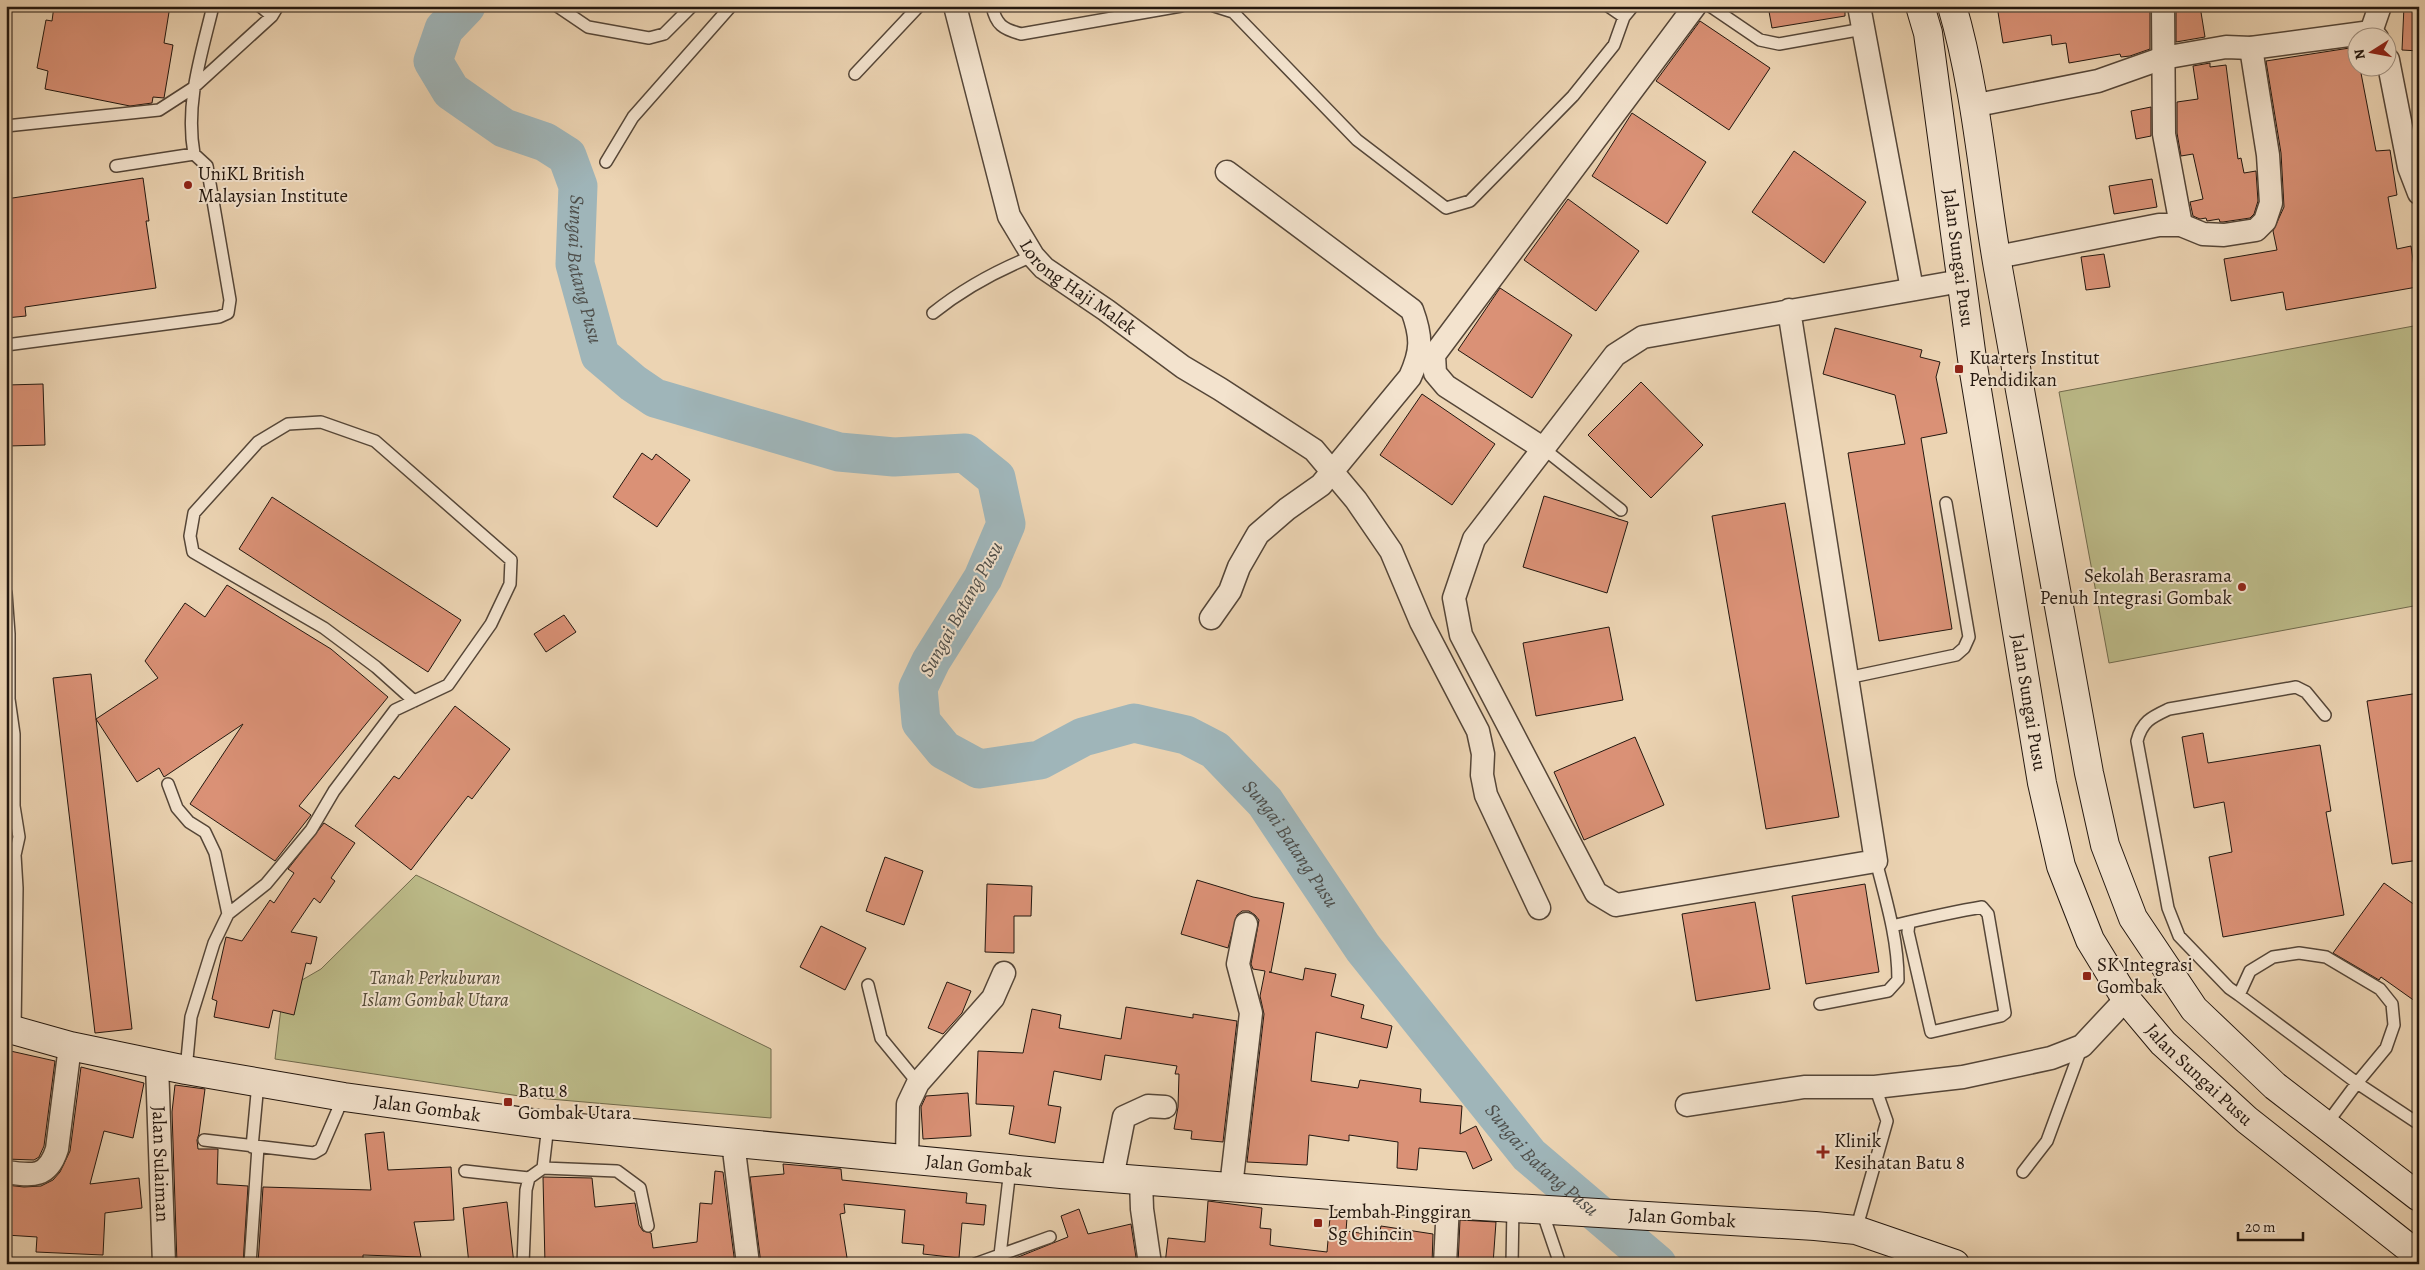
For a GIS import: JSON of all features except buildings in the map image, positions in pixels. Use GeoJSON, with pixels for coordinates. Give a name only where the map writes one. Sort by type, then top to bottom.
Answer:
{"type":"FeatureCollection","features":[{"type":"Feature","properties":{"kind":"main road","name":"Jalan Sungai Pusu"},"geometry":{"type":"LineString","coordinates":[[1920,6],[1928,33],[1961,281],[2042,783],[2061,866],[2090,940],[2126,999],[2163,1043],[2247,1120],[2419,1256]]}},
{"type":"Feature","properties":{"kind":"main road","name":"Jalan Sungai Pusu"},"geometry":{"type":"LineString","coordinates":[[1952,6],[1958,27],[2089,773],[2105,845],[2133,918],[2194,1009],[2274,1086],[2419,1197]]}},
{"type":"Feature","properties":{"kind":"main road","name":"Jalan Gombak"},"geometry":{"type":"LineString","coordinates":[[11,1030],[70,1046],[157,1065],[258,1083],[344,1097],[548,1125],[1112,1178],[1448,1204],[1856,1230],[1955,1264]]}},
{"type":"Feature","properties":{"kind":"street","name":"Lorong Haji Malek"},"geometry":{"type":"LineString","coordinates":[[955,6],[1009,216],[1033,256],[1044,268],[1106,310],[1183,367],[1220,388],[1314,450],[1356,500],[1391,551],[1421,622],[1478,731],[1483,754],[1482,775],[1486,795],[1539,908]]}},
{"type":"Feature","properties":{"kind":"street"},"geometry":{"type":"LineString","coordinates":[[1544,449],[1446,386],[1435,374],[1434,355],[1695,6]]}},
{"type":"Feature","properties":{"kind":"street"},"geometry":{"type":"LineString","coordinates":[[1859,6],[1912,289]]}},
{"type":"Feature","properties":{"kind":"street"},"geometry":{"type":"LineString","coordinates":[[2163,6],[2164,134],[2181,225]]}},
{"type":"Feature","properties":{"kind":"street"},"geometry":{"type":"LineString","coordinates":[[2375,28],[2380,6]]}},
{"type":"Feature","properties":{"kind":"street"},"geometry":{"type":"LineString","coordinates":[[1972,106],[2098,81],[2163,58],[2226,47],[2251,48],[2348,38]]}},
{"type":"Feature","properties":{"kind":"street"},"geometry":{"type":"LineString","coordinates":[[1997,257],[2136,229],[2181,225],[2203,234],[2224,235],[2256,230],[2265,221],[2271,203],[2268,155],[2251,48]]}},
{"type":"Feature","properties":{"kind":"street"},"geometry":{"type":"LineString","coordinates":[[2392,78],[2409,167],[2419,193]]}},
{"type":"Feature","properties":{"kind":"street"},"geometry":{"type":"LineString","coordinates":[[1211,618],[1230,591],[1239,567],[1258,534],[1287,509],[1321,485],[1332,473],[1410,377],[1420,356],[1418,326],[1412,310],[1227,172]]}},
{"type":"Feature","properties":{"kind":"street"},"geometry":{"type":"LineString","coordinates":[[1789,310],[1876,861],[1616,905],[1596,893],[1461,635],[1454,598],[1474,538],[1615,355],[1643,338],[1789,310],[1961,281]]}},
{"type":"Feature","properties":{"kind":"street"},"geometry":{"type":"LineString","coordinates":[[1231,1187],[1251,1013],[1238,964],[1246,924]]}},
{"type":"Feature","properties":{"kind":"street"},"geometry":{"type":"LineString","coordinates":[[907,1160],[908,1104],[918,1083],[993,998],[1004,973]]}},
{"type":"Feature","properties":{"kind":"street"},"geometry":{"type":"LineString","coordinates":[[1687,1105],[1804,1087],[1875,1087],[1963,1076],[2051,1058],[2082,1046],[2126,999]]}},
{"type":"Feature","properties":{"kind":"street"},"geometry":{"type":"LineString","coordinates":[[6,1172],[26,1175],[42,1172],[52,1164],[56,1149],[70,1046]]}},
{"type":"Feature","properties":{"kind":"street","name":"Jalan Sulaiman"},"geometry":{"type":"LineString","coordinates":[[157,1065],[164,1264]]}},
{"type":"Feature","properties":{"kind":"street"},"geometry":{"type":"LineString","coordinates":[[1112,1178],[1124,1117],[1148,1106],[1165,1107]]}},
{"type":"Feature","properties":{"kind":"street"},"geometry":{"type":"LineString","coordinates":[[733,1142],[748,1264]]}},
{"type":"Feature","properties":{"kind":"street"},"geometry":{"type":"LineString","coordinates":[[1141,1180],[1142,1209],[1150,1264]]}},
{"type":"Feature","properties":{"kind":"street"},"geometry":{"type":"LineString","coordinates":[[1445,1264],[1448,1204]]}},
{"type":"Feature","properties":{"kind":"lane"},"geometry":{"type":"LineString","coordinates":[[6,345],[218,317],[228,313],[230,300],[207,166],[194,154],[190,130],[193,88],[213,6]]}},
{"type":"Feature","properties":{"kind":"lane"},"geometry":{"type":"LineString","coordinates":[[6,126],[159,110],[193,88],[275,11],[260,6]]}},
{"type":"Feature","properties":{"kind":"lane"},"geometry":{"type":"LineString","coordinates":[[557,6],[588,27],[649,38],[664,34],[692,6]]}},
{"type":"Feature","properties":{"kind":"lane"},"geometry":{"type":"LineString","coordinates":[[606,162],[633,117],[732,6]]}},
{"type":"Feature","properties":{"kind":"lane"},"geometry":{"type":"LineString","coordinates":[[855,74],[919,6]]}},
{"type":"Feature","properties":{"kind":"lane"},"geometry":{"type":"LineString","coordinates":[[992,6],[994,15],[1004,30],[1021,34],[1180,6]]}},
{"type":"Feature","properties":{"kind":"lane"},"geometry":{"type":"LineString","coordinates":[[1214,6],[1233,12],[1357,140],[1446,208],[1470,201],[1572,96],[1614,45],[1624,17],[1633,6]]}},
{"type":"Feature","properties":{"kind":"lane"},"geometry":{"type":"LineString","coordinates":[[1608,6],[1624,17]]}},
{"type":"Feature","properties":{"kind":"lane"},"geometry":{"type":"LineString","coordinates":[[1710,6],[1760,40],[1779,44],[1863,29]]}},
{"type":"Feature","properties":{"kind":"lane"},"geometry":{"type":"LineString","coordinates":[[116,166],[194,154]]}},
{"type":"Feature","properties":{"kind":"lane"},"geometry":{"type":"LineString","coordinates":[[933,313],[966,290],[1033,256]]}},
{"type":"Feature","properties":{"kind":"lane"},"geometry":{"type":"LineString","coordinates":[[186,1070],[191,1017],[214,943],[228,914],[266,884],[311,830],[334,791],[395,710],[448,685],[485,632],[510,584],[511,560],[375,441],[321,422],[288,424],[258,442],[194,514],[190,536],[193,552],[324,628],[376,667],[414,701]]}},
{"type":"Feature","properties":{"kind":"lane"},"geometry":{"type":"LineString","coordinates":[[1544,449],[1621,510]]}},
{"type":"Feature","properties":{"kind":"lane"},"geometry":{"type":"LineString","coordinates":[[1847,678],[1956,656],[1964,648],[1969,638],[1946,503]]}},
{"type":"Feature","properties":{"kind":"lane"},"geometry":{"type":"LineString","coordinates":[[6,593],[9,634],[9,699],[15,742],[14,806],[19,837],[15,855],[17,888],[11,1030]]}},
{"type":"Feature","properties":{"kind":"lane"},"geometry":{"type":"LineString","coordinates":[[2325,715],[2306,692],[2296,687],[2169,709],[2153,716],[2140,728],[2137,741],[2168,908],[2179,936],[2229,988],[2357,1083],[2419,1124]]}},
{"type":"Feature","properties":{"kind":"lane"},"geometry":{"type":"LineString","coordinates":[[168,784],[177,808],[189,822],[205,832],[216,853],[228,914]]}},
{"type":"Feature","properties":{"kind":"lane"},"geometry":{"type":"LineString","coordinates":[[1820,1004],[1888,991],[1898,980],[1898,957],[1876,861]]}},
{"type":"Feature","properties":{"kind":"lane"},"geometry":{"type":"LineString","coordinates":[[1892,926],[1910,922],[1982,907],[1988,914],[2005,1013],[2000,1016],[1931,1032],[1908,932],[1910,922]]}},
{"type":"Feature","properties":{"kind":"lane"},"geometry":{"type":"LineString","coordinates":[[2239,995],[2250,971],[2273,957],[2299,953],[2326,956],[2380,988],[2392,1004],[2394,1025],[2386,1048],[2325,1126]]}},
{"type":"Feature","properties":{"kind":"lane"},"geometry":{"type":"LineString","coordinates":[[868,985],[880,1038],[918,1083]]}},
{"type":"Feature","properties":{"kind":"lane"},"geometry":{"type":"LineString","coordinates":[[2023,1172],[2047,1141],[2082,1046]]}},
{"type":"Feature","properties":{"kind":"lane"},"geometry":{"type":"LineString","coordinates":[[250,1264],[258,1083]]}},
{"type":"Feature","properties":{"kind":"lane"},"geometry":{"type":"LineString","coordinates":[[1856,1230],[1887,1121],[1875,1087]]}},
{"type":"Feature","properties":{"kind":"lane"},"geometry":{"type":"LineString","coordinates":[[204,1140],[314,1153],[321,1149],[344,1097]]}},
{"type":"Feature","properties":{"kind":"lane"},"geometry":{"type":"LineString","coordinates":[[543,1168],[548,1125]]}},
{"type":"Feature","properties":{"kind":"lane"},"geometry":{"type":"LineString","coordinates":[[465,1170],[528,1178],[543,1168],[617,1171],[640,1188],[648,1226]]}},
{"type":"Feature","properties":{"kind":"lane"},"geometry":{"type":"LineString","coordinates":[[1000,1255],[1010,1169]]}},
{"type":"Feature","properties":{"kind":"lane"},"geometry":{"type":"LineString","coordinates":[[523,1264],[524,1214],[528,1178]]}},
{"type":"Feature","properties":{"kind":"lane"},"geometry":{"type":"LineString","coordinates":[[1512,1264],[1513,1207]]}},
{"type":"Feature","properties":{"kind":"lane"},"geometry":{"type":"LineString","coordinates":[[1549,1209],[1560,1264]]}},
{"type":"Feature","properties":{"kind":"lane"},"geometry":{"type":"LineString","coordinates":[[975,1264],[1050,1237]]}},
{"type":"Feature","properties":{"kind":"green space"},"geometry":{"type":"Polygon","coordinates":[[[2419,325],[2419,605],[2109,663],[2059,392],[2419,325]]]}},
{"type":"Feature","properties":{"kind":"green space","name":"Tanah Perkuburan Islam Gombak Utara"},"geometry":{"type":"Polygon","coordinates":[[[416,875],[771,1049],[771,1118],[526,1097],[275,1059],[283,991],[321,969],[416,875]]]}},
{"type":"Feature","properties":{"kind":"waterway","name":"Sungai Batang Pusu"},"geometry":{"type":"LineString","coordinates":[[466,6],[444,29],[433,61],[451,91],[504,128],[545,142],[567,156],[578,186],[575,264],[600,355],[633,383],[655,398],[839,452],[894,457],[965,453],[996,478],[1006,524],[983,578],[931,661],[918,688],[921,722],[944,750],[979,769],[1040,760],[1083,737],[1134,723],[1186,735],[1215,750],[1265,802],[1363,948],[1529,1155],[1657,1264]]}},
{"type":"Feature","properties":{"kind":"place","name":"UniKL British Malaysian Institute"},"geometry":{"type":"Point","coordinates":[188,185]}},
{"type":"Feature","properties":{"kind":"place","name":"Kuarters Institut Pendidikan"},"geometry":{"type":"Point","coordinates":[1959,369]}},
{"type":"Feature","properties":{"kind":"place","name":"Sekolah Berasrama Penuh Integrasi Gombak"},"geometry":{"type":"Point","coordinates":[2242,587]}},
{"type":"Feature","properties":{"kind":"place","name":"SK Integrasi Gombak"},"geometry":{"type":"Point","coordinates":[2087,976]}},
{"type":"Feature","properties":{"kind":"place","name":"Batu 8 Gombak Utara"},"geometry":{"type":"Point","coordinates":[508,1102]}},
{"type":"Feature","properties":{"kind":"place","name":"Klinik Kesihatan Batu 8"},"geometry":{"type":"Point","coordinates":[1823,1152]}},
{"type":"Feature","properties":{"kind":"place","name":"Lembah Pinggiran Sg Chincin"},"geometry":{"type":"Point","coordinates":[1318,1223]}}]}
